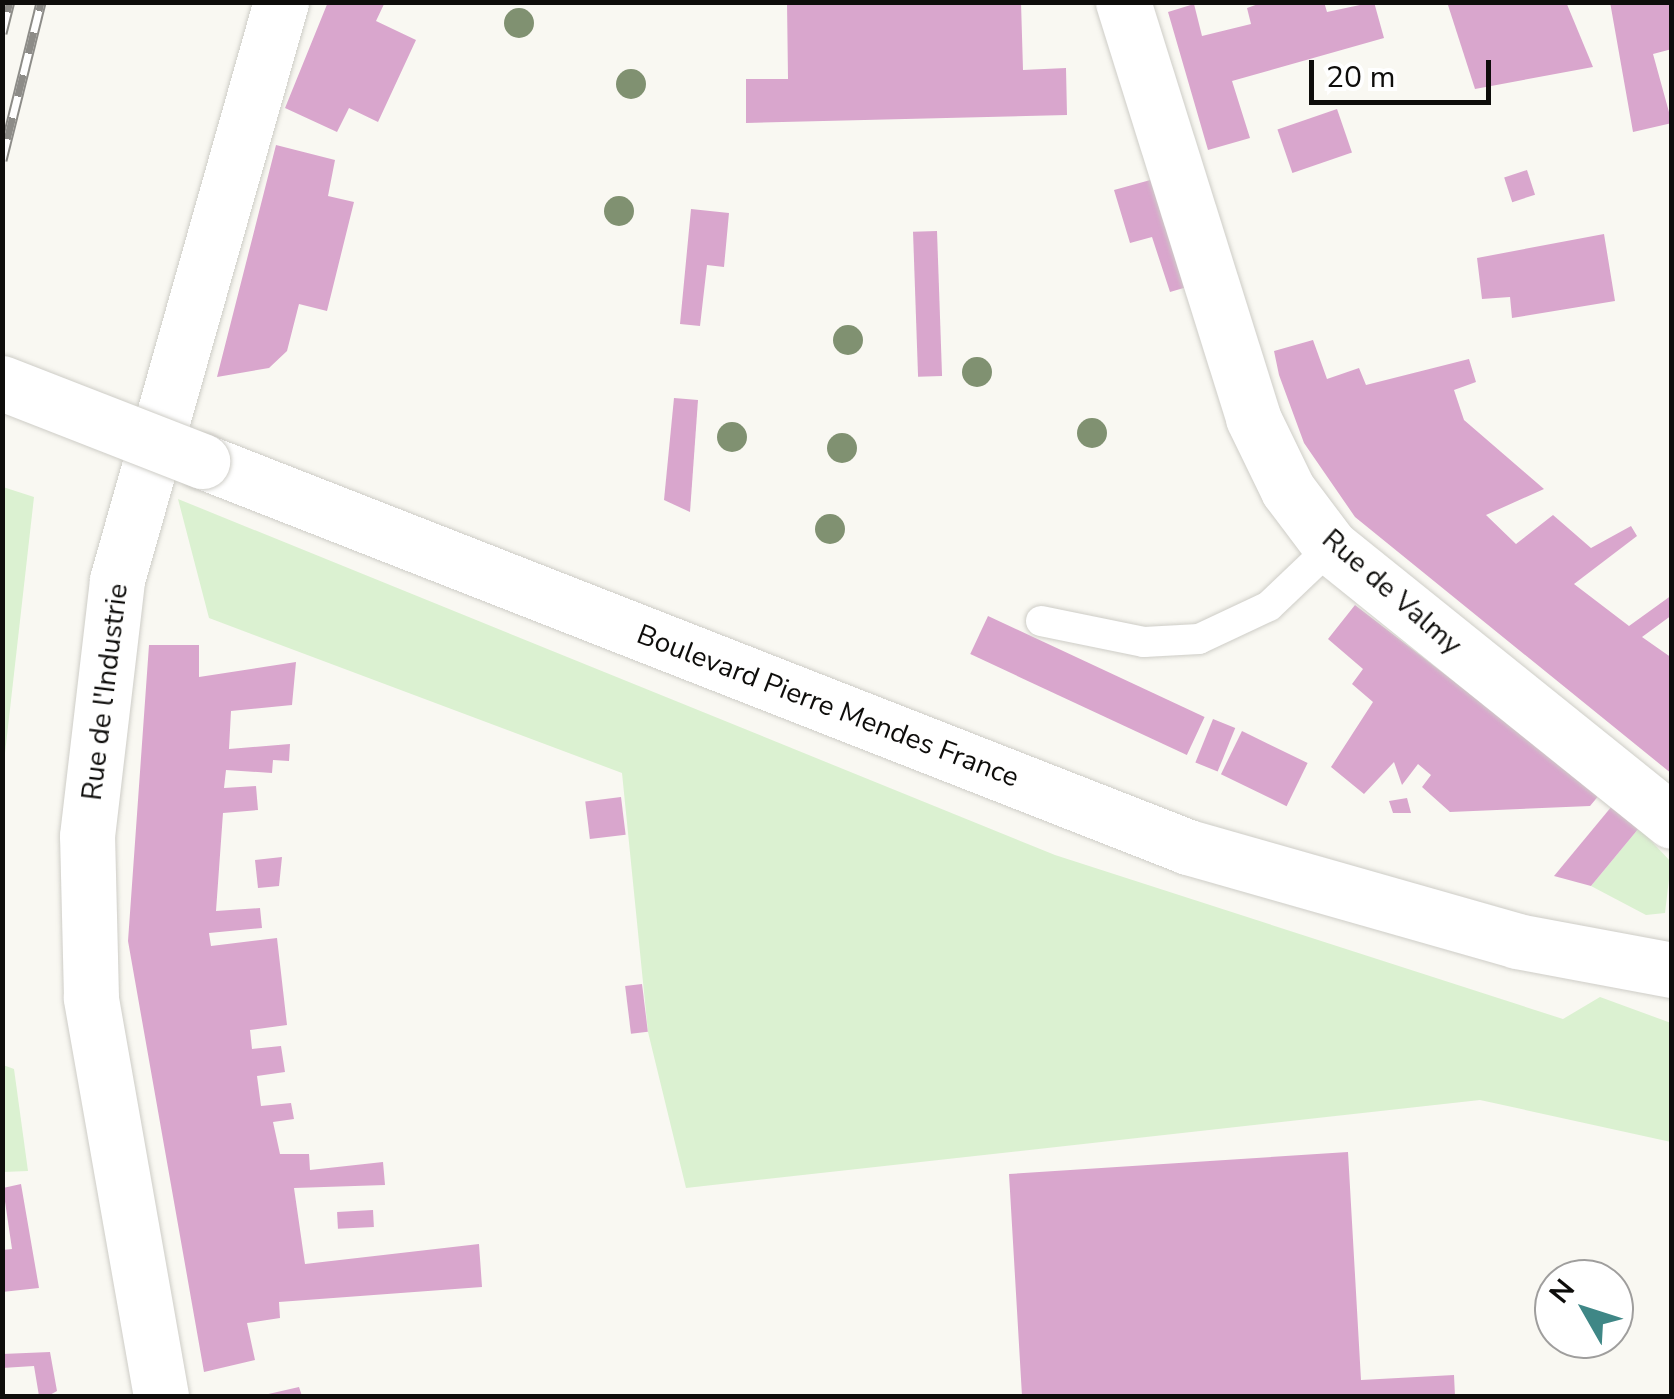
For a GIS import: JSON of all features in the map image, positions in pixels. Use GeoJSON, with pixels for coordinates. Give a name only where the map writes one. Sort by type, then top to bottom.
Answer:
{"type":"FeatureCollection","features":[{"type":"Feature","properties":{"kind":"street","name":"Rue de l'Industrie"},"geometry":{"type":"LineString","coordinates":[[161,1396],[90,997],[87,836],[117,580],[282,2]]}},
{"type":"Feature","properties":{"kind":"street","name":"Rue de Valmy"},"geometry":{"type":"LineString","coordinates":[[1123,2],[1253,418],[1331,547],[1672,821]]}},
{"type":"Feature","properties":{"kind":"street","name":"Boulevard Pierre Mendes France"},"geometry":{"type":"LineString","coordinates":[[2,383],[1188,847],[1516,941],[1672,970]]}},
{"type":"Feature","properties":{"kind":"lane"},"geometry":{"type":"LineString","coordinates":[[1040,621],[1144,642],[1199,639],[1269,606],[1331,547]]}},
{"type":"Feature","properties":{"kind":"green space"},"geometry":{"type":"Polygon","coordinates":[[[2,487],[34,497],[3,771],[2,487]]]}},
{"type":"Feature","properties":{"kind":"green space"},"geometry":{"type":"Polygon","coordinates":[[[178,499],[1055,855],[1563,1019],[1600,997],[1671,1023],[1671,1142],[1480,1100],[686,1188],[648,1032],[622,773],[209,618],[178,499]]]}},
{"type":"Feature","properties":{"kind":"green space"},"geometry":{"type":"Polygon","coordinates":[[[1639,828],[1671,862],[1665,913],[1646,915],[1591,886],[1639,828]]]}},
{"type":"Feature","properties":{"kind":"green space"},"geometry":{"type":"Polygon","coordinates":[[[3,1065],[14,1069],[28,1171],[3,1172],[3,1065]]]}},
{"type":"Feature","properties":{"kind":"building"},"geometry":{"type":"Polygon","coordinates":[[[328,2],[385,2],[376,21],[416,40],[378,122],[349,108],[337,132],[285,108],[328,2]]]}},
{"type":"Feature","properties":{"kind":"building"},"geometry":{"type":"Polygon","coordinates":[[[787,2],[1021,2],[1023,70],[1066,68],[1067,115],[746,123],[746,79],[788,79],[787,2]]]}},
{"type":"Feature","properties":{"kind":"building"},"geometry":{"type":"Polygon","coordinates":[[[1264,2],[1324,2],[1327,12],[1374,2],[1384,38],[1232,81],[1250,138],[1208,150],[1168,12],[1194,4],[1202,36],[1251,24],[1247,8],[1264,2]]]}},
{"type":"Feature","properties":{"kind":"building"},"geometry":{"type":"Polygon","coordinates":[[[1447,2],[1566,2],[1593,67],[1475,89],[1447,2]]]}},
{"type":"Feature","properties":{"kind":"building"},"geometry":{"type":"Polygon","coordinates":[[[1610,2],[1672,2],[1672,49],[1653,54],[1672,123],[1633,132],[1610,2]]]}},
{"type":"Feature","properties":{"kind":"building"},"geometry":{"type":"Polygon","coordinates":[[[1337,109],[1352,152],[1292,173],[1277,130],[1337,109]]]}},
{"type":"Feature","properties":{"kind":"building"},"geometry":{"type":"Polygon","coordinates":[[[276,145],[335,160],[328,196],[354,202],[327,311],[299,304],[287,351],[269,368],[217,377],[276,145]]]}},
{"type":"Feature","properties":{"kind":"building"},"geometry":{"type":"Polygon","coordinates":[[[1527,170],[1535,195],[1512,202],[1504,177],[1527,170]]]}},
{"type":"Feature","properties":{"kind":"building"},"geometry":{"type":"Polygon","coordinates":[[[1154,179],[1187,287],[1170,292],[1152,237],[1130,243],[1114,190],[1154,179]]]}},
{"type":"Feature","properties":{"kind":"building"},"geometry":{"type":"Polygon","coordinates":[[[691,209],[729,213],[724,267],[707,265],[700,326],[680,324],[691,209]]]}},
{"type":"Feature","properties":{"kind":"building"},"geometry":{"type":"Polygon","coordinates":[[[937,231],[942,376],[918,377],[913,232],[937,231]]]}},
{"type":"Feature","properties":{"kind":"building"},"geometry":{"type":"Polygon","coordinates":[[[1604,234],[1615,301],[1512,318],[1510,297],[1482,299],[1477,258],[1604,234]]]}},
{"type":"Feature","properties":{"kind":"building"},"geometry":{"type":"Polygon","coordinates":[[[1313,340],[1327,379],[1359,368],[1366,385],[1469,359],[1476,382],[1454,390],[1464,420],[1544,489],[1486,515],[1516,544],[1553,515],[1591,548],[1631,526],[1637,536],[1574,584],[1629,626],[1672,595],[1672,615],[1642,637],[1672,658],[1672,774],[1355,517],[1304,443],[1279,375],[1274,351],[1313,340]]]}},
{"type":"Feature","properties":{"kind":"building"},"geometry":{"type":"Polygon","coordinates":[[[674,398],[698,400],[690,512],[664,500],[674,398]]]}},
{"type":"Feature","properties":{"kind":"building"},"geometry":{"type":"Polygon","coordinates":[[[1355,605],[1600,794],[1590,806],[1450,812],[1422,787],[1431,775],[1418,764],[1402,785],[1394,762],[1364,794],[1331,767],[1373,702],[1352,684],[1363,669],[1328,639],[1355,605]]]}},
{"type":"Feature","properties":{"kind":"building"},"geometry":{"type":"Polygon","coordinates":[[[988,616],[1205,717],[1187,755],[970,654],[988,616]]]}},
{"type":"Feature","properties":{"kind":"building"},"geometry":{"type":"Polygon","coordinates":[[[149,645],[199,645],[199,677],[296,662],[292,705],[231,711],[229,749],[290,744],[289,761],[273,760],[272,773],[226,770],[224,788],[256,786],[258,810],[223,813],[216,911],[260,908],[262,928],[209,933],[211,946],[277,938],[287,1025],[250,1030],[252,1049],[281,1046],[285,1072],[257,1076],[261,1106],[291,1103],[294,1119],[273,1122],[280,1154],[309,1154],[310,1170],[383,1162],[385,1185],[294,1188],[305,1264],[479,1244],[482,1287],[279,1302],[280,1318],[247,1323],[255,1360],[204,1372],[128,941],[149,645]]]}},
{"type":"Feature","properties":{"kind":"building"},"geometry":{"type":"Polygon","coordinates":[[[1213,719],[1235,728],[1218,772],[1195,763],[1213,719]]]}},
{"type":"Feature","properties":{"kind":"building"},"geometry":{"type":"Polygon","coordinates":[[[1242,731],[1308,763],[1287,806],[1221,774],[1242,731]]]}},
{"type":"Feature","properties":{"kind":"building"},"geometry":{"type":"Polygon","coordinates":[[[621,797],[626,835],[590,839],[585,801],[621,797]]]}},
{"type":"Feature","properties":{"kind":"building"},"geometry":{"type":"Polygon","coordinates":[[[1407,798],[1411,813],[1393,813],[1389,801],[1407,798]]]}},
{"type":"Feature","properties":{"kind":"building"},"geometry":{"type":"Polygon","coordinates":[[[1612,806],[1639,828],[1591,886],[1554,876],[1612,806]]]}},
{"type":"Feature","properties":{"kind":"building"},"geometry":{"type":"Polygon","coordinates":[[[282,857],[279,886],[258,888],[255,860],[282,857]]]}},
{"type":"Feature","properties":{"kind":"building"},"geometry":{"type":"Polygon","coordinates":[[[642,984],[648,1032],[631,1034],[625,986],[642,984]]]}},
{"type":"Feature","properties":{"kind":"building"},"geometry":{"type":"Polygon","coordinates":[[[1348,1152],[1361,1380],[1454,1375],[1455,1396],[1022,1396],[1009,1174],[1348,1152]]]}},
{"type":"Feature","properties":{"kind":"building"},"geometry":{"type":"Polygon","coordinates":[[[21,1184],[39,1288],[2,1292],[2,1250],[12,1249],[3,1188],[21,1184]]]}},
{"type":"Feature","properties":{"kind":"building"},"geometry":{"type":"Polygon","coordinates":[[[373,1210],[374,1227],[338,1229],[337,1212],[373,1210]]]}},
{"type":"Feature","properties":{"kind":"building"},"geometry":{"type":"Polygon","coordinates":[[[50,1352],[57,1391],[48,1396],[39,1396],[34,1366],[2,1368],[2,1354],[50,1352]]]}},
{"type":"Feature","properties":{"kind":"building"},"geometry":{"type":"Polygon","coordinates":[[[299,1387],[302,1396],[264,1395],[299,1387]]]}},
{"type":"Feature","properties":{"kind":"railway"},"geometry":{"type":"LineString","coordinates":[[2,33],[10,2]]}},
{"type":"Feature","properties":{"kind":"railway"},"geometry":{"type":"LineString","coordinates":[[2,160],[41,2]]}}]}
